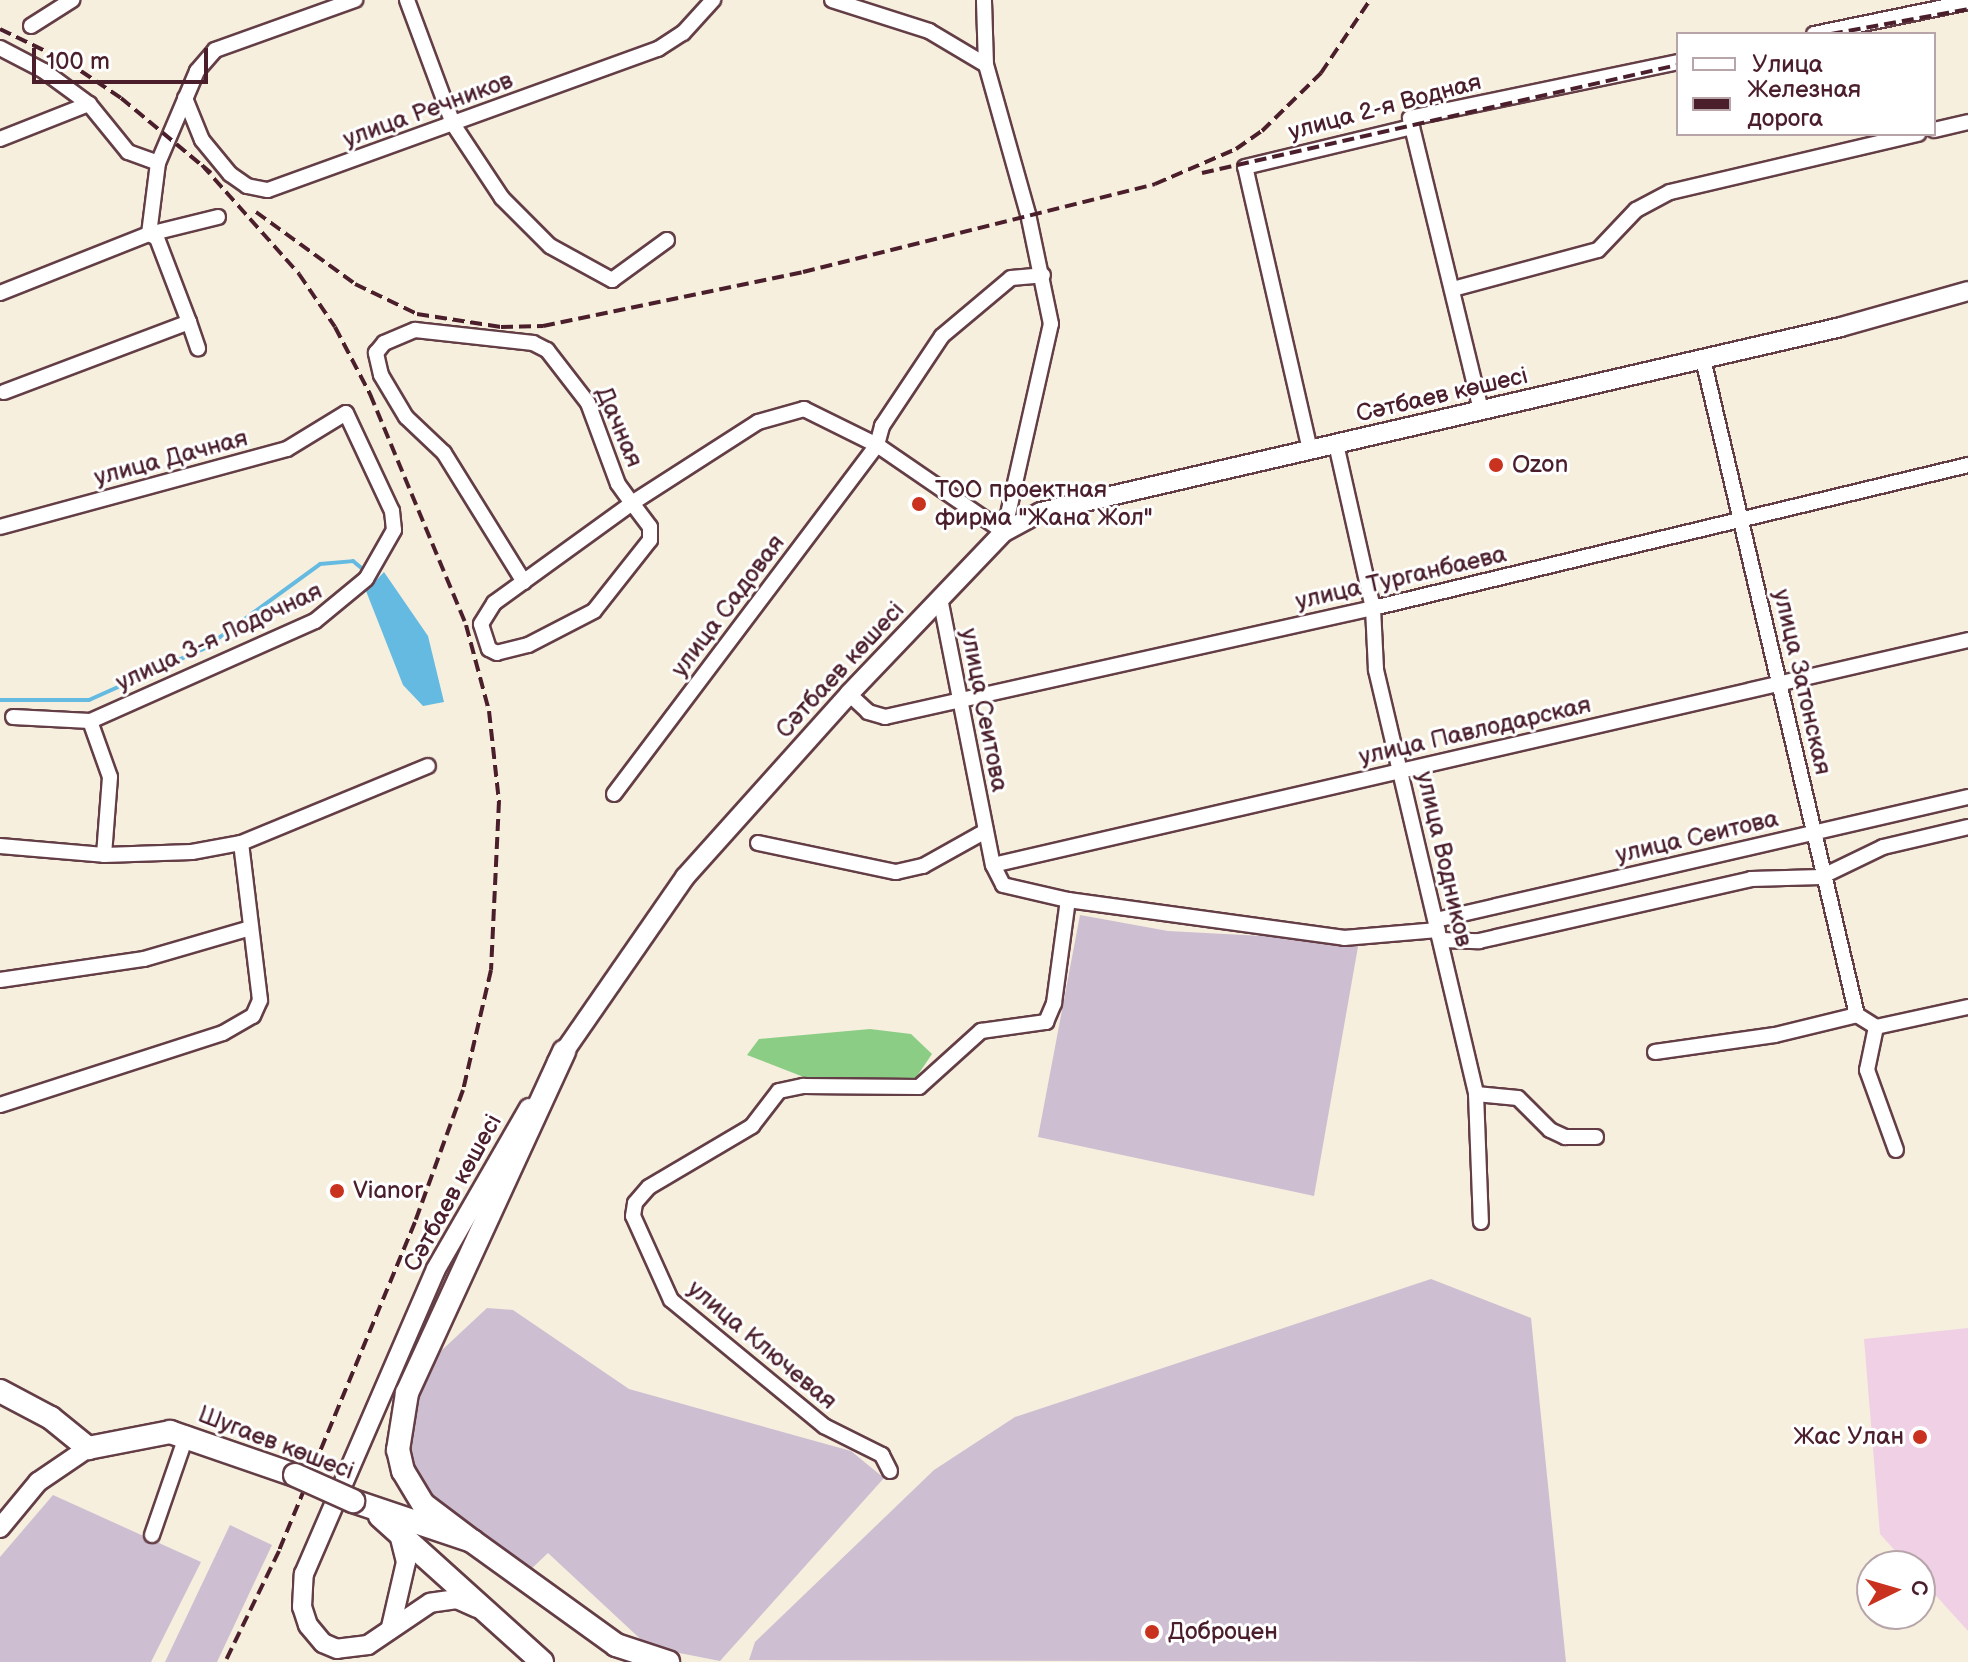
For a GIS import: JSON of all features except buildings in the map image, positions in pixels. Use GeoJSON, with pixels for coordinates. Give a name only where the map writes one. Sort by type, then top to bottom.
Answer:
{"type":"FeatureCollection","features":[{"type":"Feature","properties":{"kind":"highway"},"geometry":{"type":"LineString","coordinates":[[472,1541],[423,1504],[403,1471],[398,1450],[407,1393],[564,1051]]}},
{"type":"Feature","properties":{"kind":"highway"},"geometry":{"type":"LineString","coordinates":[[0,1391],[51,1418],[88,1448]]}},
{"type":"Feature","properties":{"kind":"highway","name":"Шугаев көшесі"},"geometry":{"type":"LineString","coordinates":[[88,1448],[170,1432],[187,1434],[363,1505],[472,1541],[619,1653],[668,1662]]}},
{"type":"Feature","properties":{"kind":"highway","name":"Шугаев көшесі"},"geometry":{"type":"LineString","coordinates":[[363,1505],[398,1531],[444,1577]]}},
{"type":"Feature","properties":{"kind":"highway"},"geometry":{"type":"LineString","coordinates":[[472,1541],[455,1541],[445,1549],[444,1577],[542,1662]]}},
{"type":"Feature","properties":{"kind":"main road","name":"Сәтбаев көшесі"},"geometry":{"type":"LineString","coordinates":[[483,1611],[457,1599],[430,1603],[351,1651],[323,1643],[308,1625],[302,1607],[304,1574],[436,1269],[564,1051],[685,877],[849,694],[1004,532],[1041,512],[1703,359],[1968,291]]}},
{"type":"Feature","properties":{"kind":"main road","name":"Шугаев көшесі"},"geometry":{"type":"LineString","coordinates":[[0,1528],[38,1482],[88,1448]]}},
{"type":"Feature","properties":{"kind":"main road"},"geometry":{"type":"LineString","coordinates":[[391,1627],[406,1562],[398,1531]]}},
{"type":"Feature","properties":{"kind":"street"},"geometry":{"type":"LineString","coordinates":[[31,26],[72,0]]}},
{"type":"Feature","properties":{"kind":"street"},"geometry":{"type":"LineString","coordinates":[[149,234],[158,163],[204,61],[215,50],[355,0]]}},
{"type":"Feature","properties":{"kind":"street"},"geometry":{"type":"LineString","coordinates":[[407,0],[453,124],[502,198],[550,246],[583,261],[603,278],[612,280],[667,240]]}},
{"type":"Feature","properties":{"kind":"street","name":"улица Речников"},"geometry":{"type":"LineString","coordinates":[[185,98],[202,140],[230,174],[268,190],[658,49],[683,33],[711,0]]}},
{"type":"Feature","properties":{"kind":"street"},"geometry":{"type":"LineString","coordinates":[[832,0],[929,31],[986,65]]}},
{"type":"Feature","properties":{"kind":"street"},"geometry":{"type":"LineString","coordinates":[[524,582],[632,503],[758,422],[804,409],[877,445],[1004,532],[1051,324],[1043,275],[986,65],[984,0]]}},
{"type":"Feature","properties":{"kind":"street"},"geometry":{"type":"LineString","coordinates":[[1824,32],[1968,2]]}},
{"type":"Feature","properties":{"kind":"street"},"geometry":{"type":"LineString","coordinates":[[0,48],[44,71],[89,104],[128,152],[158,163]]}},
{"type":"Feature","properties":{"kind":"street","name":"улица 2-я Водная"},"geometry":{"type":"LineString","coordinates":[[1310,450],[1245,167],[1412,127],[1410,118],[1676,62]]}},
{"type":"Feature","properties":{"kind":"street"},"geometry":{"type":"LineString","coordinates":[[0,139],[89,104]]}},
{"type":"Feature","properties":{"kind":"street"},"geometry":{"type":"LineString","coordinates":[[1936,130],[1968,122]]}},
{"type":"Feature","properties":{"kind":"street"},"geometry":{"type":"LineString","coordinates":[[1412,127],[1481,411]]}},
{"type":"Feature","properties":{"kind":"street"},"geometry":{"type":"LineString","coordinates":[[1453,289],[1598,250],[1636,210],[1670,192],[1909,136]]}},
{"type":"Feature","properties":{"kind":"street"},"geometry":{"type":"LineString","coordinates":[[0,293],[149,234],[218,217]]}},
{"type":"Feature","properties":{"kind":"street"},"geometry":{"type":"LineString","coordinates":[[149,234],[157,238],[198,348]]}},
{"type":"Feature","properties":{"kind":"street","name":"улица Садовая"},"geometry":{"type":"LineString","coordinates":[[614,794],[877,445],[882,426],[942,336],[1011,278],[1043,275]]}},
{"type":"Feature","properties":{"kind":"street"},"geometry":{"type":"LineString","coordinates":[[4,392],[189,322]]}},
{"type":"Feature","properties":{"kind":"street","name":"Дачная"},"geometry":{"type":"LineString","coordinates":[[415,330],[533,343],[547,350],[588,403],[618,484],[650,527],[650,540],[594,611],[528,645],[497,653],[483,637],[485,611],[524,582],[444,453],[406,417],[381,375],[376,353],[384,343],[415,330]]}},
{"type":"Feature","properties":{"kind":"street","name":"улица Затонская"},"geometry":{"type":"LineString","coordinates":[[1703,359],[1780,683],[1821,877],[1857,1015]]}},
{"type":"Feature","properties":{"kind":"street","name":"улица Дачная"},"geometry":{"type":"LineString","coordinates":[[0,527],[287,449],[346,413]]}},
{"type":"Feature","properties":{"kind":"street","name":"улица 3-я Лодочная"},"geometry":{"type":"LineString","coordinates":[[13,717],[90,721],[315,621],[366,579],[390,540],[392,511],[346,413]]}},
{"type":"Feature","properties":{"kind":"street","name":"улица Водников"},"geometry":{"type":"LineString","coordinates":[[1336,444],[1373,608],[1376,670],[1476,1094],[1481,1222]]}},
{"type":"Feature","properties":{"kind":"street","name":"улица Турганбаева"},"geometry":{"type":"LineString","coordinates":[[849,694],[868,712],[885,717],[960,702],[1373,608],[1968,465]]}},
{"type":"Feature","properties":{"kind":"street","name":"улица Сеитова"},"geometry":{"type":"LineString","coordinates":[[940,598],[993,865],[1003,885],[1068,900],[1344,938],[1438,930],[1812,833],[1968,797]]}},
{"type":"Feature","properties":{"kind":"street","name":"улица Павлодарская"},"geometry":{"type":"LineString","coordinates":[[993,865],[1968,640]]}},
{"type":"Feature","properties":{"kind":"street"},"geometry":{"type":"LineString","coordinates":[[90,721],[110,777],[104,855]]}},
{"type":"Feature","properties":{"kind":"street"},"geometry":{"type":"LineString","coordinates":[[0,846],[104,855],[241,843],[428,766]]}},
{"type":"Feature","properties":{"kind":"street","name":"улица Сеитова"},"geometry":{"type":"LineString","coordinates":[[1438,930],[1479,941],[1751,879],[1821,877],[1883,847],[1968,827]]}},
{"type":"Feature","properties":{"kind":"street"},"geometry":{"type":"LineString","coordinates":[[758,843],[896,872],[923,866],[986,831]]}},
{"type":"Feature","properties":{"kind":"street"},"geometry":{"type":"LineString","coordinates":[[0,1105],[240,1026],[253,1016],[260,1000],[241,843]]}},
{"type":"Feature","properties":{"kind":"street","name":"улица Ключевая"},"geometry":{"type":"LineString","coordinates":[[890,1471],[882,1455],[824,1426],[671,1300],[633,1216],[635,1203],[649,1187],[752,1126],[779,1091],[803,1086],[919,1087],[981,1031],[1046,1022],[1054,1003],[1068,900]]}},
{"type":"Feature","properties":{"kind":"street"},"geometry":{"type":"LineString","coordinates":[[0,980],[144,959],[251,928]]}},
{"type":"Feature","properties":{"kind":"street"},"geometry":{"type":"LineString","coordinates":[[1655,1052],[1775,1035],[1857,1015],[1876,1027],[1968,1007]]}},
{"type":"Feature","properties":{"kind":"street"},"geometry":{"type":"LineString","coordinates":[[1876,1027],[1867,1070],[1896,1150]]}},
{"type":"Feature","properties":{"kind":"street"},"geometry":{"type":"LineString","coordinates":[[1476,1094],[1518,1098],[1550,1130],[1565,1137],[1596,1137]]}},
{"type":"Feature","properties":{"kind":"street"},"geometry":{"type":"LineString","coordinates":[[152,1535],[187,1434]]}},
{"type":"Feature","properties":{"kind":"shaded area"},"geometry":{"type":"Polygon","coordinates":[[[1080,915],[1168,931],[1359,941],[1314,1196],[1038,1137],[1080,915]]]}},
{"type":"Feature","properties":{"kind":"shaded area"},"geometry":{"type":"Polygon","coordinates":[[[1431,1279],[1531,1318],[1566,1662],[749,1660],[755,1642],[934,1470],[1015,1417],[1431,1279]]]}},
{"type":"Feature","properties":{"kind":"shaded area"},"geometry":{"type":"Polygon","coordinates":[[[487,1308],[513,1310],[629,1389],[851,1451],[884,1478],[720,1661],[649,1647],[548,1553],[529,1571],[425,1493],[408,1448],[416,1395],[442,1350],[487,1308]]]}},
{"type":"Feature","properties":{"kind":"shaded area","name":"Жас Улан"},"geometry":{"type":"Polygon","coordinates":[[[1968,1328],[1968,1631],[1936,1596],[1936,1550],[1894,1550],[1880,1534],[1864,1339],[1968,1328]]]}},
{"type":"Feature","properties":{"kind":"shaded area"},"geometry":{"type":"Polygon","coordinates":[[[53,1495],[201,1562],[151,1662],[0,1662],[0,1557],[53,1495]]]}},
{"type":"Feature","properties":{"kind":"shaded area"},"geometry":{"type":"Polygon","coordinates":[[[230,1525],[272,1545],[217,1662],[165,1662],[230,1525]]]}},
{"type":"Feature","properties":{"kind":"green space"},"geometry":{"type":"Polygon","coordinates":[[[870,1029],[911,1034],[932,1054],[911,1085],[819,1083],[747,1055],[759,1039],[870,1029]]]}},
{"type":"Feature","properties":{"kind":"water"},"geometry":{"type":"Polygon","coordinates":[[[384,572],[428,636],[444,702],[423,706],[403,685],[366,591],[384,572]]]}},
{"type":"Feature","properties":{"kind":"waterway"},"geometry":{"type":"LineString","coordinates":[[0,700],[89,700],[205,648],[320,564],[353,561],[365,571]]}},
{"type":"Feature","properties":{"kind":"railway"},"geometry":{"type":"LineString","coordinates":[[256,212],[355,284],[417,314],[501,327],[543,326],[803,272],[1155,184],[1236,149],[1262,131],[1321,73],[1370,0]]}},
{"type":"Feature","properties":{"kind":"railway"},"geometry":{"type":"LineString","coordinates":[[1842,32],[1968,9]]}},
{"type":"Feature","properties":{"kind":"railway"},"geometry":{"type":"LineString","coordinates":[[0,29],[66,61],[121,98],[211,173]]}},
{"type":"Feature","properties":{"kind":"railway"},"geometry":{"type":"LineString","coordinates":[[1202,173],[1676,65]]}},
{"type":"Feature","properties":{"kind":"railway"},"geometry":{"type":"LineString","coordinates":[[202,165],[299,274],[335,327],[370,394],[466,625],[489,711],[499,801],[491,970],[463,1090],[415,1222],[279,1551],[225,1662]]}},
{"type":"Feature","properties":{"kind":"place","name":"Ozon"},"geometry":{"type":"Point","coordinates":[1496,465]}},
{"type":"Feature","properties":{"kind":"place","name":"ТОО проектная фирма \"Жана Жол\""},"geometry":{"type":"Point","coordinates":[919,504]}},
{"type":"Feature","properties":{"kind":"place","name":"Vianor"},"geometry":{"type":"Point","coordinates":[337,1191]}},
{"type":"Feature","properties":{"kind":"place","name":"Жас Улан"},"geometry":{"type":"Point","coordinates":[1920,1437]}},
{"type":"Feature","properties":{"kind":"place","name":"Доброцен"},"geometry":{"type":"Point","coordinates":[1152,1632]}}]}
